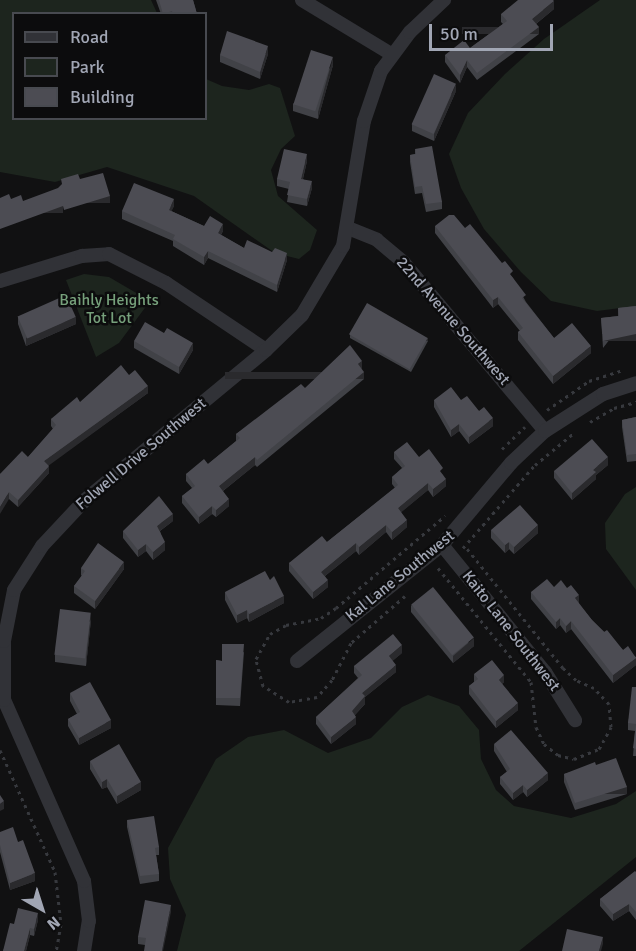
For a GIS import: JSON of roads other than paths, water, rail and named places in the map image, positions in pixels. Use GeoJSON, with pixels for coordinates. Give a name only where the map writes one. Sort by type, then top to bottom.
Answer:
{"type":"FeatureCollection","features":[{"type":"Feature","properties":{"kind":"street"},"geometry":{"type":"LineString","coordinates":[[302,0],[391,54]]}},
{"type":"Feature","properties":{"kind":"street","name":"Folwell Drive Southwest"},"geometry":{"type":"LineString","coordinates":[[84,951],[89,921],[84,881],[2,701],[4,641],[14,590],[42,546],[101,485],[266,350],[302,315],[320,290],[348,228],[364,121],[391,54],[444,0]]}},
{"type":"Feature","properties":{"kind":"street","name":"22nd Avenue Southwest"},"geometry":{"type":"LineString","coordinates":[[348,228],[377,240],[404,263],[545,431]]}},
{"type":"Feature","properties":{"kind":"street"},"geometry":{"type":"LineString","coordinates":[[0,281],[57,263],[96,254],[121,258],[266,350]]}},
{"type":"Feature","properties":{"kind":"street","name":"Kal Lane Southwest"},"geometry":{"type":"LineString","coordinates":[[297,661],[442,545],[511,463],[545,431],[603,394],[636,383]]}},
{"type":"Feature","properties":{"kind":"street","name":"Kaito Lane Southwest"},"geometry":{"type":"LineString","coordinates":[[442,545],[545,672],[575,720]]}},
{"type":"Feature","properties":{"kind":"park label","name":"Baihly Heights Tot Lot"},"geometry":{"type":"Point","coordinates":[109,309]}}]}
